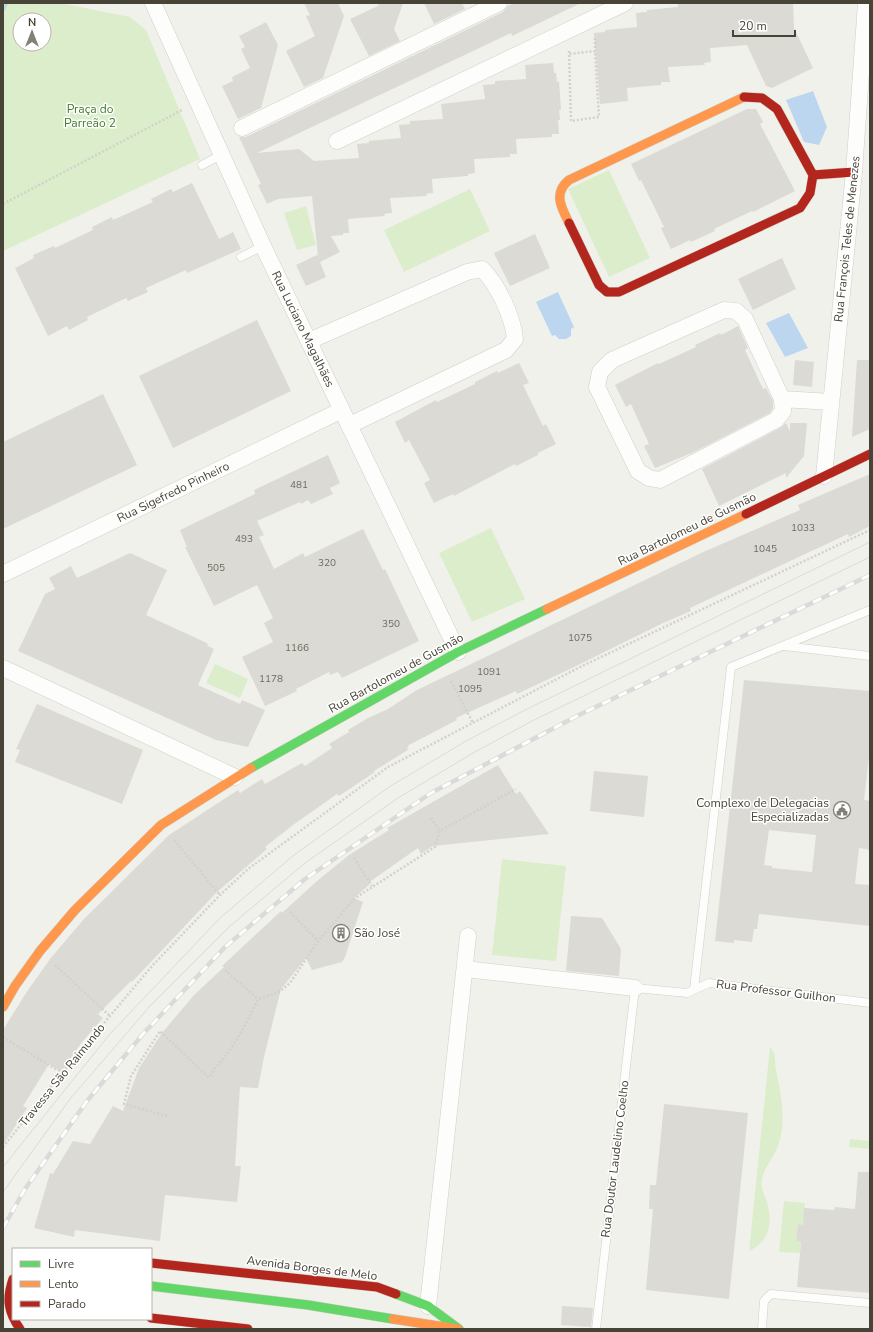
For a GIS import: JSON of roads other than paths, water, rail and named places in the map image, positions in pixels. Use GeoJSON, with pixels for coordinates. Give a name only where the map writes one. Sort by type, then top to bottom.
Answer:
{"type":"FeatureCollection","features":[{"type":"Feature","properties":{"kind":"street","name":"Rua Luciano Magalhães"},"geometry":{"type":"LineString","coordinates":[[153,3],[263,246],[458,652]]}},
{"type":"Feature","properties":{"kind":"street"},"geometry":{"type":"LineString","coordinates":[[242,128],[499,3]]}},
{"type":"Feature","properties":{"kind":"street"},"geometry":{"type":"LineString","coordinates":[[337,141],[625,3]]}},
{"type":"Feature","properties":{"kind":"street","name":"Rua François Teles de Menezes"},"geometry":{"type":"LineString","coordinates":[[824,476],[865,65],[866,3]]}},
{"type":"Feature","properties":{"kind":"street"},"geometry":{"type":"LineString","coordinates":[[761,96],[769,101],[777,110],[813,175],[813,186],[809,198],[800,208],[619,292],[607,292],[599,285],[559,202],[559,193],[562,185],[569,180],[744,98],[761,96]]}},
{"type":"Feature","properties":{"kind":"street"},"geometry":{"type":"LineString","coordinates":[[813,175],[854,172]]}},
{"type":"Feature","properties":{"kind":"street"},"geometry":{"type":"LineString","coordinates":[[309,341],[467,272],[482,269],[490,277],[514,325],[515,339],[506,350],[350,425]]}},
{"type":"Feature","properties":{"kind":"street"},"geometry":{"type":"LineString","coordinates":[[724,310],[736,311],[745,319],[782,399],[783,411],[776,420],[660,480],[649,478],[638,471],[597,387],[600,372],[612,360],[724,310]]}},
{"type":"Feature","properties":{"kind":"street"},"geometry":{"type":"LineString","coordinates":[[782,399],[831,402]]}},
{"type":"Feature","properties":{"kind":"street","name":"Rua Sigefredo Pinheiro"},"geometry":{"type":"LineString","coordinates":[[3,574],[342,410]]}},
{"type":"Feature","properties":{"kind":"street","name":"Rua Bartolomeu de Gusmão"},"geometry":{"type":"LineString","coordinates":[[3,1008],[15,986],[40,951],[75,910],[161,825],[235,777],[458,652],[870,454]]}},
{"type":"Feature","properties":{"kind":"street"},"geometry":{"type":"LineString","coordinates":[[3,668],[235,777]]}},
{"type":"Feature","properties":{"kind":"street"},"geometry":{"type":"LineString","coordinates":[[428,1306],[468,936]]}},
{"type":"Feature","properties":{"kind":"street"},"geometry":{"type":"LineString","coordinates":[[465,969],[635,988]]}},
{"type":"Feature","properties":{"kind":"street","name":"Avenida Borges de Melo"},"geometry":{"type":"LineString","coordinates":[[152,1263],[377,1287],[428,1306],[458,1329]]}},
{"type":"Feature","properties":{"kind":"street"},"geometry":{"type":"LineString","coordinates":[[12,1281],[5,1298],[12,1315]]}},
{"type":"Feature","properties":{"kind":"street","name":"Avenida Borges de Melo"},"geometry":{"type":"LineString","coordinates":[[152,1286],[308,1305],[458,1329]]}},
{"type":"Feature","properties":{"kind":"street"},"geometry":{"type":"LineString","coordinates":[[152,1318],[248,1329]]}},
{"type":"Feature","properties":{"kind":"street"},"geometry":{"type":"LineString","coordinates":[[15,1320],[20,1329]]}},
{"type":"Feature","properties":{"kind":"lane"},"geometry":{"type":"LineString","coordinates":[[202,165],[221,155]]}},
{"type":"Feature","properties":{"kind":"lane"},"geometry":{"type":"LineString","coordinates":[[241,257],[263,246]]}},
{"type":"Feature","properties":{"kind":"lane"},"geometry":{"type":"LineString","coordinates":[[694,989],[731,667],[870,610]]}},
{"type":"Feature","properties":{"kind":"lane"},"geometry":{"type":"LineString","coordinates":[[783,646],[870,656]]}},
{"type":"Feature","properties":{"kind":"lane","name":"Rua Professor Guilhon"},"geometry":{"type":"LineString","coordinates":[[635,988],[686,993],[709,983],[870,1003]]}},
{"type":"Feature","properties":{"kind":"lane","name":"Rua Doutor Laudelino Coelho"},"geometry":{"type":"LineString","coordinates":[[596,1329],[635,988]]}},
{"type":"Feature","properties":{"kind":"lane"},"geometry":{"type":"LineString","coordinates":[[762,1329],[764,1301],[771,1294],[870,1303]]}},
{"type":"Feature","properties":{"kind":"water"},"geometry":{"type":"Polygon","coordinates":[[[813,91],[827,127],[819,145],[804,142],[786,100],[813,91]]]}},
{"type":"Feature","properties":{"kind":"water"},"geometry":{"type":"Polygon","coordinates":[[[558,292],[574,327],[571,329],[571,336],[566,339],[559,339],[555,335],[552,336],[536,302],[558,292]]]}},
{"type":"Feature","properties":{"kind":"water"},"geometry":{"type":"Polygon","coordinates":[[[789,313],[808,348],[785,357],[766,323],[789,313]]]}},
{"type":"Feature","properties":{"kind":"waterway"},"geometry":{"type":"LineString","coordinates":[[3,8],[5,3]]}},
{"type":"Feature","properties":{"kind":"tram line"},"geometry":{"type":"LineString","coordinates":[[3,1167],[109,1035],[220,918],[294,855],[389,787],[466,741],[525,710],[870,542]]}},
{"type":"Feature","properties":{"kind":"tram line"},"geometry":{"type":"LineString","coordinates":[[3,1192],[70,1099],[150,1006],[230,926],[305,863],[398,798],[473,753],[534,720],[870,557]]}},
{"type":"Feature","properties":{"kind":"railway"},"geometry":{"type":"LineString","coordinates":[[3,1228],[25,1189],[87,1101],[143,1034],[225,947],[305,879],[431,793],[577,716],[870,575]]}},
{"type":"Feature","properties":{"kind":"place","name":"Complexo de Delegacias Especializadas"},"geometry":{"type":"Point","coordinates":[842,810]}},
{"type":"Feature","properties":{"kind":"place","name":"São José"},"geometry":{"type":"Point","coordinates":[341,933]}},
{"type":"Feature","properties":{"kind":"park label","name":"Praça do Parreão 2"},"geometry":{"type":"Point","coordinates":[90,116]}}]}
